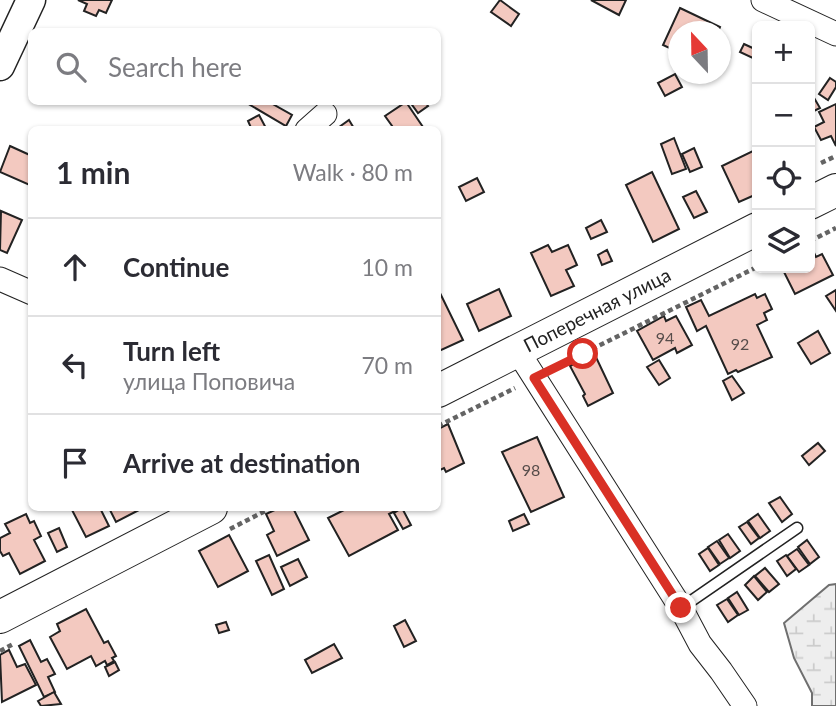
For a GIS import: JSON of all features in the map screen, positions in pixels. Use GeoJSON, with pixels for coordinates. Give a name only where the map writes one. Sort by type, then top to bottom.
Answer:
{"type":"FeatureCollection","features":[{"type":"Feature","properties":{"kind":"main road"},"geometry":{"type":"LineString","coordinates":[[815,200],[836,190]]}},
{"type":"Feature","properties":{"kind":"main road","name":"Поперечная улица"},"geometry":{"type":"LineString","coordinates":[[441,389],[752,232]]}},
{"type":"Feature","properties":{"kind":"main road"},"geometry":{"type":"LineString","coordinates":[[0,617],[205,511]]}},
{"type":"Feature","properties":{"kind":"street"},"geometry":{"type":"LineString","coordinates":[[0,66],[31,0]]}},
{"type":"Feature","properties":{"kind":"street"},"geometry":{"type":"LineString","coordinates":[[763,0],[836,34]]}},
{"type":"Feature","properties":{"kind":"street"},"geometry":{"type":"LineString","coordinates":[[312,126],[325,114]]}},
{"type":"Feature","properties":{"kind":"street"},"geometry":{"type":"LineString","coordinates":[[0,279],[28,291]]}},
{"type":"Feature","properties":{"kind":"street"},"geometry":{"type":"LineString","coordinates":[[517,350],[681,608],[699,644],[745,706]]}},
{"type":"Feature","properties":{"kind":"lane"},"geometry":{"type":"LineString","coordinates":[[681,608],[797,528]]}},
{"type":"Feature","properties":{"kind":"path"},"geometry":{"type":"LineString","coordinates":[[815,239],[836,228]]}},
{"type":"Feature","properties":{"kind":"path"},"geometry":{"type":"LineString","coordinates":[[441,424],[752,269]]}},
{"type":"Feature","properties":{"kind":"green space"},"geometry":{"type":"Polygon","coordinates":[[[836,584],[836,706],[812,706],[812,693],[794,658],[784,623],[829,585],[836,584]]]}},
{"type":"Feature","properties":{"kind":"building"},"geometry":{"type":"Polygon","coordinates":[[[78,0],[112,0],[106,13],[99,10],[96,16],[84,11],[87,4],[78,0]]]}},
{"type":"Feature","properties":{"kind":"building"},"geometry":{"type":"Polygon","coordinates":[[[500,0],[519,14],[511,26],[491,12],[500,0]]]}},
{"type":"Feature","properties":{"kind":"building"},"geometry":{"type":"Polygon","coordinates":[[[591,0],[626,0],[619,15],[591,0]]]}},
{"type":"Feature","properties":{"kind":"building"},"geometry":{"type":"Polygon","coordinates":[[[680,8],[707,21],[674,21],[680,8]]]}},
{"type":"Feature","properties":{"kind":"building"},"geometry":{"type":"Polygon","coordinates":[[[668,34],[668,47],[663,45],[668,34]]]}},
{"type":"Feature","properties":{"kind":"building"},"geometry":{"type":"Polygon","coordinates":[[[744,44],[752,48],[752,58],[740,52],[744,44]]]}},
{"type":"Feature","properties":{"kind":"building"},"geometry":{"type":"Polygon","coordinates":[[[668,78],[668,84],[680,84],[682,87],[665,96],[658,83],[668,78]]]}},
{"type":"Feature","properties":{"kind":"building"},"geometry":{"type":"Polygon","coordinates":[[[830,78],[836,82],[836,87],[828,100],[819,94],[830,78]]]}},
{"type":"Feature","properties":{"kind":"building"},"geometry":{"type":"Polygon","coordinates":[[[836,104],[836,146],[831,136],[821,140],[815,129],[824,122],[819,112],[836,104]]]}},
{"type":"Feature","properties":{"kind":"building"},"geometry":{"type":"Polygon","coordinates":[[[250,105],[274,105],[292,115],[286,126],[250,105]]]}},
{"type":"Feature","properties":{"kind":"building"},"geometry":{"type":"Polygon","coordinates":[[[402,105],[408,105],[422,126],[392,126],[385,116],[402,105]]]}},
{"type":"Feature","properties":{"kind":"building"},"geometry":{"type":"Polygon","coordinates":[[[412,105],[427,105],[428,106],[418,113],[412,105]]]}},
{"type":"Feature","properties":{"kind":"building"},"geometry":{"type":"Polygon","coordinates":[[[259,115],[265,126],[250,126],[248,121],[259,115]]]}},
{"type":"Feature","properties":{"kind":"building"},"geometry":{"type":"Polygon","coordinates":[[[349,120],[353,126],[341,126],[349,120]]]}},
{"type":"Feature","properties":{"kind":"building"},"geometry":{"type":"Polygon","coordinates":[[[674,138],[686,169],[672,174],[661,144],[674,138]]]}},
{"type":"Feature","properties":{"kind":"building"},"geometry":{"type":"Polygon","coordinates":[[[10,146],[28,154],[28,184],[0,172],[10,146]]]}},
{"type":"Feature","properties":{"kind":"building"},"geometry":{"type":"Polygon","coordinates":[[[694,148],[702,167],[690,172],[682,154],[694,148]]]}},
{"type":"Feature","properties":{"kind":"building"},"geometry":{"type":"Polygon","coordinates":[[[752,151],[752,196],[739,202],[722,166],[752,151]]]}},
{"type":"Feature","properties":{"kind":"building"},"geometry":{"type":"Polygon","coordinates":[[[652,172],[679,229],[653,242],[626,185],[652,172]]]}},
{"type":"Feature","properties":{"kind":"building"},"geometry":{"type":"Polygon","coordinates":[[[477,178],[484,192],[466,201],[459,187],[477,178]]]}},
{"type":"Feature","properties":{"kind":"building"},"geometry":{"type":"Polygon","coordinates":[[[696,191],[707,212],[694,218],[683,197],[696,191]]]}},
{"type":"Feature","properties":{"kind":"building"},"geometry":{"type":"Polygon","coordinates":[[[1,211],[22,220],[7,253],[0,250],[1,211]]]}},
{"type":"Feature","properties":{"kind":"building"},"geometry":{"type":"Polygon","coordinates":[[[601,220],[607,232],[591,239],[586,228],[601,220]]]}},
{"type":"Feature","properties":{"kind":"building"},"geometry":{"type":"Polygon","coordinates":[[[548,245],[552,252],[568,245],[577,265],[566,270],[574,286],[551,296],[531,253],[548,245]]]}},
{"type":"Feature","properties":{"kind":"building"},"geometry":{"type":"Polygon","coordinates":[[[607,250],[612,261],[602,265],[598,255],[607,250]]]}},
{"type":"Feature","properties":{"kind":"building"},"geometry":{"type":"Polygon","coordinates":[[[822,254],[833,275],[795,294],[784,273],[815,273],[815,255],[816,257],[822,254]]]}},
{"type":"Feature","properties":{"kind":"building"},"geometry":{"type":"Polygon","coordinates":[[[499,289],[511,316],[479,331],[467,304],[499,289]]]}},
{"type":"Feature","properties":{"kind":"building"},"geometry":{"type":"Polygon","coordinates":[[[836,290],[836,311],[826,296],[836,290]]]}},
{"type":"Feature","properties":{"kind":"building"},"geometry":{"type":"Polygon","coordinates":[[[755,294],[757,298],[765,294],[772,309],[764,313],[767,320],[757,325],[772,357],[728,374],[706,326],[697,331],[686,307],[701,300],[709,316],[755,294]]]}},
{"type":"Feature","properties":{"kind":"building"},"geometry":{"type":"Polygon","coordinates":[[[441,295],[463,340],[441,350],[441,295]]]}},
{"type":"Feature","properties":{"kind":"building"},"geometry":{"type":"Polygon","coordinates":[[[664,316],[666,321],[676,316],[692,345],[677,353],[675,348],[653,360],[637,331],[664,316]]]}},
{"type":"Feature","properties":{"kind":"building"},"geometry":{"type":"Polygon","coordinates":[[[818,331],[830,353],[811,364],[798,343],[818,331]]]}},
{"type":"Feature","properties":{"kind":"building"},"geometry":{"type":"Polygon","coordinates":[[[594,353],[613,393],[588,406],[583,396],[585,394],[570,366],[594,353]]]}},
{"type":"Feature","properties":{"kind":"building"},"geometry":{"type":"Polygon","coordinates":[[[659,360],[670,378],[659,385],[647,367],[659,360]]]}},
{"type":"Feature","properties":{"kind":"building"},"geometry":{"type":"Polygon","coordinates":[[[732,376],[744,393],[732,400],[723,381],[732,376]]]}},
{"type":"Feature","properties":{"kind":"building"},"geometry":{"type":"Polygon","coordinates":[[[448,424],[464,463],[446,472],[444,468],[441,470],[441,428],[448,424]]]}},
{"type":"Feature","properties":{"kind":"building"},"geometry":{"type":"Polygon","coordinates":[[[537,437],[564,497],[531,512],[502,452],[537,437]]]}},
{"type":"Feature","properties":{"kind":"building"},"geometry":{"type":"Polygon","coordinates":[[[818,443],[825,451],[809,465],[802,456],[818,443]]]}},
{"type":"Feature","properties":{"kind":"building"},"geometry":{"type":"Polygon","coordinates":[[[780,497],[792,514],[782,522],[769,503],[780,497]]]}},
{"type":"Feature","properties":{"kind":"building"},"geometry":{"type":"Polygon","coordinates":[[[73,511],[102,511],[109,526],[86,537],[73,511]]]}},
{"type":"Feature","properties":{"kind":"building"},"geometry":{"type":"Polygon","coordinates":[[[110,511],[137,511],[116,522],[110,511]]]}},
{"type":"Feature","properties":{"kind":"building"},"geometry":{"type":"Polygon","coordinates":[[[272,511],[294,511],[309,540],[277,556],[267,535],[274,531],[266,514],[272,511]]]}},
{"type":"Feature","properties":{"kind":"building"},"geometry":{"type":"Polygon","coordinates":[[[342,511],[395,511],[389,514],[398,530],[349,556],[328,518],[342,511]]]}},
{"type":"Feature","properties":{"kind":"building"},"geometry":{"type":"Polygon","coordinates":[[[404,511],[411,525],[403,529],[394,513],[404,511]]]}},
{"type":"Feature","properties":{"kind":"building"},"geometry":{"type":"Polygon","coordinates":[[[26,514],[30,523],[34,521],[41,536],[34,540],[45,561],[20,574],[9,553],[3,556],[0,551],[0,538],[10,533],[5,524],[26,514]]]}},
{"type":"Feature","properties":{"kind":"building"},"geometry":{"type":"Polygon","coordinates":[[[524,514],[529,524],[513,531],[509,521],[524,514]]]}},
{"type":"Feature","properties":{"kind":"building"},"geometry":{"type":"Polygon","coordinates":[[[758,514],[770,531],[760,538],[748,521],[758,514]]]}},
{"type":"Feature","properties":{"kind":"building"},"geometry":{"type":"Polygon","coordinates":[[[747,522],[759,538],[751,544],[739,527],[747,522]]]}},
{"type":"Feature","properties":{"kind":"building"},"geometry":{"type":"Polygon","coordinates":[[[59,528],[67,547],[57,552],[48,533],[59,528]]]}},
{"type":"Feature","properties":{"kind":"building"},"geometry":{"type":"Polygon","coordinates":[[[728,534],[740,551],[730,558],[719,540],[728,534]]]}},
{"type":"Feature","properties":{"kind":"building"},"geometry":{"type":"Polygon","coordinates":[[[229,535],[248,571],[218,587],[199,551],[229,535]]]}},
{"type":"Feature","properties":{"kind":"building"},"geometry":{"type":"Polygon","coordinates":[[[807,540],[819,557],[810,564],[798,547],[807,540]]]}},
{"type":"Feature","properties":{"kind":"building"},"geometry":{"type":"Polygon","coordinates":[[[717,541],[729,558],[720,564],[708,547],[717,541]]]}},
{"type":"Feature","properties":{"kind":"building"},"geometry":{"type":"Polygon","coordinates":[[[708,548],[719,565],[710,571],[699,554],[708,548]]]}},
{"type":"Feature","properties":{"kind":"building"},"geometry":{"type":"Polygon","coordinates":[[[797,549],[809,565],[799,572],[787,556],[797,549]]]}},
{"type":"Feature","properties":{"kind":"building"},"geometry":{"type":"Polygon","coordinates":[[[269,555],[284,589],[272,595],[256,561],[269,555]]]}},
{"type":"Feature","properties":{"kind":"building"},"geometry":{"type":"Polygon","coordinates":[[[786,555],[796,569],[787,576],[777,561],[786,555]]]}},
{"type":"Feature","properties":{"kind":"building"},"geometry":{"type":"Polygon","coordinates":[[[298,559],[307,577],[290,586],[281,567],[298,559]]]}},
{"type":"Feature","properties":{"kind":"building"},"geometry":{"type":"Polygon","coordinates":[[[765,568],[779,584],[769,592],[755,576],[765,568]]]}},
{"type":"Feature","properties":{"kind":"building"},"geometry":{"type":"Polygon","coordinates":[[[754,576],[767,592],[758,600],[745,585],[754,576]]]}},
{"type":"Feature","properties":{"kind":"building"},"geometry":{"type":"Polygon","coordinates":[[[737,592],[748,610],[739,615],[728,598],[737,592]]]}},
{"type":"Feature","properties":{"kind":"building"},"geometry":{"type":"Polygon","coordinates":[[[727,599],[738,615],[728,622],[717,605],[727,599]]]}},
{"type":"Feature","properties":{"kind":"building"},"geometry":{"type":"Polygon","coordinates":[[[86,609],[104,643],[108,641],[116,656],[112,658],[114,661],[107,665],[105,661],[96,666],[91,656],[67,669],[50,637],[60,631],[57,624],[86,609]]]}},
{"type":"Feature","properties":{"kind":"building"},"geometry":{"type":"Polygon","coordinates":[[[405,620],[416,641],[404,647],[394,626],[405,620]]]}},
{"type":"Feature","properties":{"kind":"building"},"geometry":{"type":"Polygon","coordinates":[[[226,622],[229,630],[219,633],[216,625],[226,622]]]}},
{"type":"Feature","properties":{"kind":"building"},"geometry":{"type":"Polygon","coordinates":[[[30,640],[41,662],[47,659],[55,674],[48,677],[55,692],[44,697],[19,646],[30,640]]]}},
{"type":"Feature","properties":{"kind":"building"},"geometry":{"type":"Polygon","coordinates":[[[334,644],[342,658],[312,673],[305,660],[334,644]]]}},
{"type":"Feature","properties":{"kind":"building"},"geometry":{"type":"Polygon","coordinates":[[[9,650],[17,667],[25,664],[36,685],[2,702],[0,655],[9,650]]]}},
{"type":"Feature","properties":{"kind":"building"},"geometry":{"type":"Polygon","coordinates":[[[115,662],[119,670],[109,676],[105,667],[115,662]]]}},
{"type":"Feature","properties":{"kind":"building"},"geometry":{"type":"Polygon","coordinates":[[[54,692],[61,704],[41,706],[38,701],[54,692]]]}},
{"type":"Feature","properties":{"kind":"route"},"geometry":{"type":"LineString","coordinates":[[583,354],[534,378],[681,608]]}}]}
